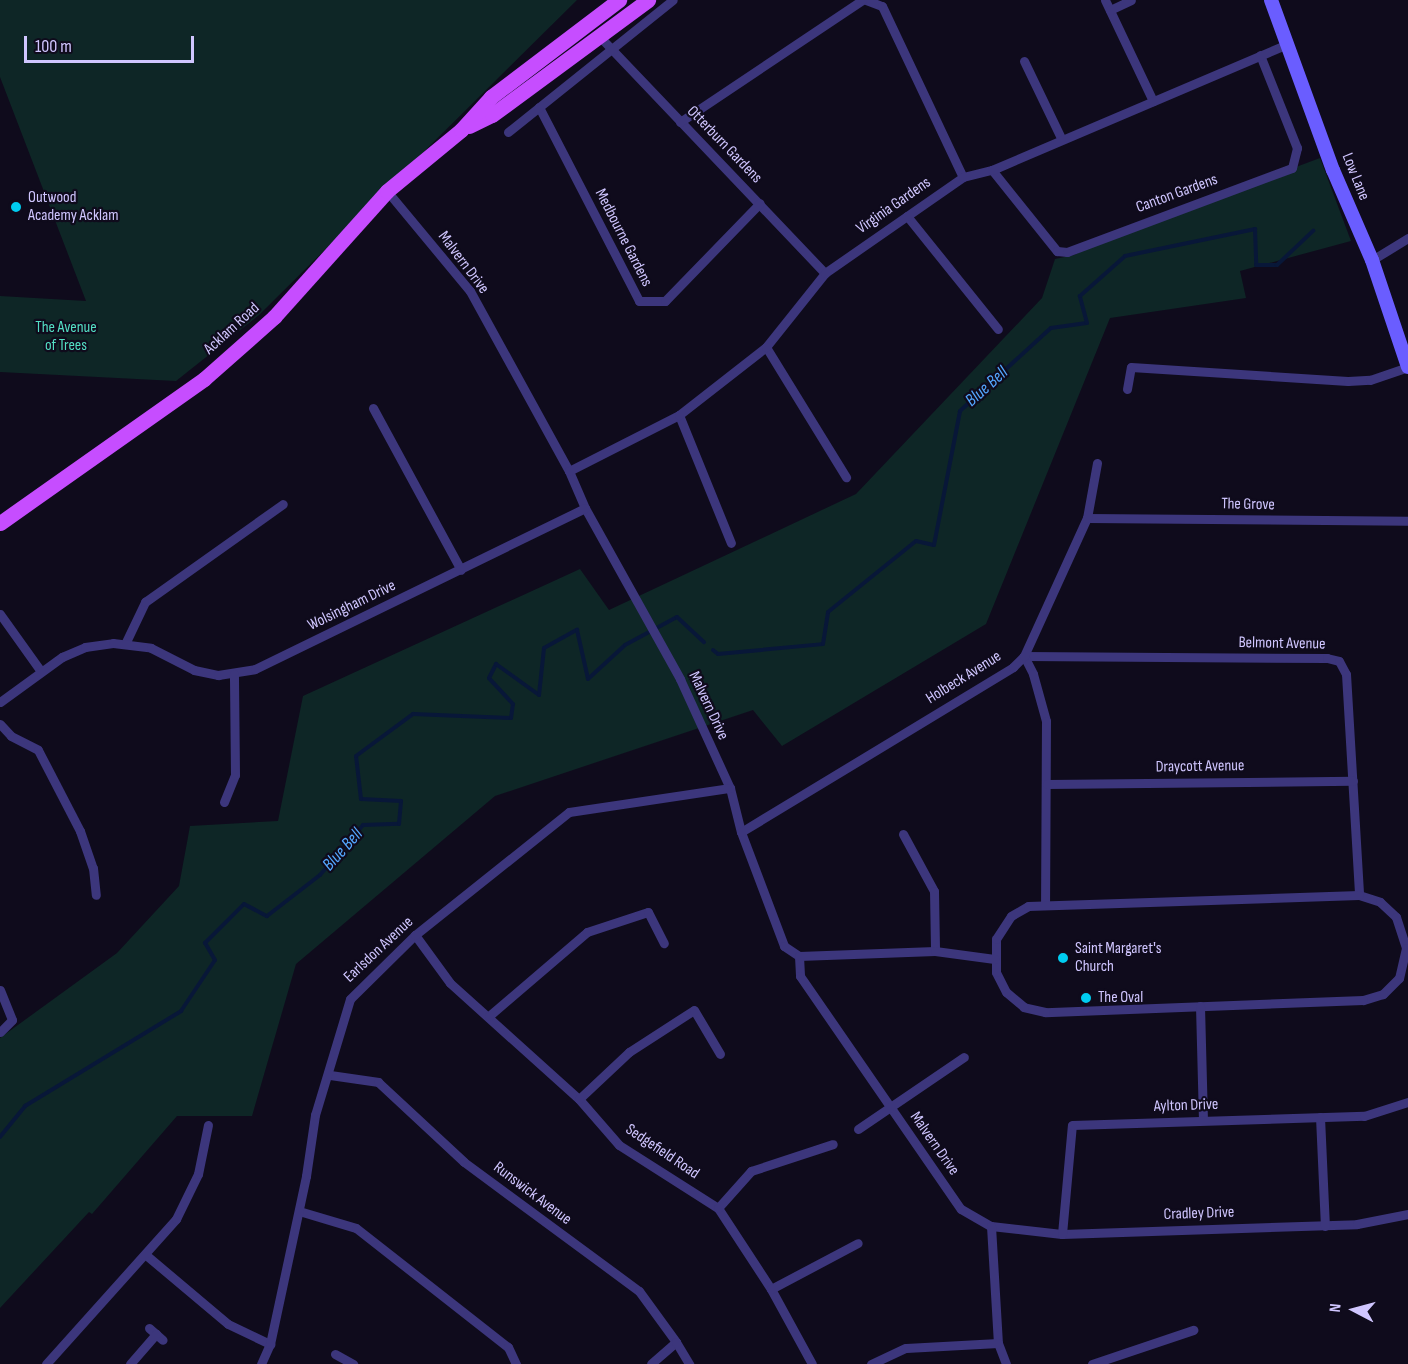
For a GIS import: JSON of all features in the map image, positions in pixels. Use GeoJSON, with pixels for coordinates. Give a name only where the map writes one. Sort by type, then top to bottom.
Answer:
{"type":"FeatureCollection","features":[{"type":"Feature","properties":{"kind":"main road","name":"Acklam Road"},"geometry":{"type":"LineString","coordinates":[[0,523],[204,379],[274,317],[387,191],[461,130],[490,97],[619,0]]}},
{"type":"Feature","properties":{"kind":"main road","name":"Acklam Road"},"geometry":{"type":"LineString","coordinates":[[461,130],[492,115],[606,43],[648,0]]}},
{"type":"Feature","properties":{"kind":"main road","name":"Low Lane"},"geometry":{"type":"LineString","coordinates":[[1271,0],[1333,170],[1403,338],[1408,367]]}},
{"type":"Feature","properties":{"kind":"street"},"geometry":{"type":"LineString","coordinates":[[508,132],[539,107],[606,43],[673,0]]}},
{"type":"Feature","properties":{"kind":"street"},"geometry":{"type":"LineString","coordinates":[[680,122],[864,0],[882,6],[963,177]]}},
{"type":"Feature","properties":{"kind":"street"},"geometry":{"type":"LineString","coordinates":[[1105,0],[1153,101]]}},
{"type":"Feature","properties":{"kind":"street"},"geometry":{"type":"LineString","coordinates":[[1110,10],[1131,0]]}},
{"type":"Feature","properties":{"kind":"street","name":"Otterburn Gardens"},"geometry":{"type":"LineString","coordinates":[[606,43],[825,273]]}},
{"type":"Feature","properties":{"kind":"street","name":"Virginia Gardens"},"geometry":{"type":"LineString","coordinates":[[569,471],[679,416],[766,347],[825,273],[963,177],[992,170],[1061,138],[1287,44]]}},
{"type":"Feature","properties":{"kind":"street","name":"Canton Gardens"},"geometry":{"type":"LineString","coordinates":[[992,170],[1057,252],[1067,252],[1292,168],[1297,148],[1260,55]]}},
{"type":"Feature","properties":{"kind":"street"},"geometry":{"type":"LineString","coordinates":[[1024,60],[1061,138]]}},
{"type":"Feature","properties":{"kind":"street","name":"Medbourne Gardens"},"geometry":{"type":"LineString","coordinates":[[539,107],[639,301],[665,302],[760,203]]}},
{"type":"Feature","properties":{"kind":"street","name":"Malvern Drive"},"geometry":{"type":"LineString","coordinates":[[387,191],[470,291],[569,471],[585,508],[638,607],[680,679],[730,788],[741,832],[783,946],[799,956],[800,976],[961,1209],[991,1226]]}},
{"type":"Feature","properties":{"kind":"street"},"geometry":{"type":"LineString","coordinates":[[907,216],[998,329]]}},
{"type":"Feature","properties":{"kind":"street"},"geometry":{"type":"LineString","coordinates":[[1372,260],[1408,238]]}},
{"type":"Feature","properties":{"kind":"street"},"geometry":{"type":"LineString","coordinates":[[766,347],[846,477]]}},
{"type":"Feature","properties":{"kind":"street"},"geometry":{"type":"LineString","coordinates":[[1127,389],[1131,367],[1348,381],[1370,380],[1408,367]]}},
{"type":"Feature","properties":{"kind":"street"},"geometry":{"type":"LineString","coordinates":[[374,408],[461,570]]}},
{"type":"Feature","properties":{"kind":"street"},"geometry":{"type":"LineString","coordinates":[[679,416],[731,543]]}},
{"type":"Feature","properties":{"kind":"street","name":"Holbeck Avenue"},"geometry":{"type":"LineString","coordinates":[[741,832],[1012,667],[1024,656],[1087,518],[1097,462]]}},
{"type":"Feature","properties":{"kind":"street"},"geometry":{"type":"LineString","coordinates":[[125,644],[144,602],[283,504]]}},
{"type":"Feature","properties":{"kind":"street","name":"Wolsingham Drive"},"geometry":{"type":"LineString","coordinates":[[0,702],[40,670],[85,648],[125,644],[151,648],[194,670],[234,674],[255,669],[585,508]]}},
{"type":"Feature","properties":{"kind":"street","name":"The Grove"},"geometry":{"type":"LineString","coordinates":[[1087,518],[1408,521]]}},
{"type":"Feature","properties":{"kind":"street"},"geometry":{"type":"LineString","coordinates":[[0,614],[40,670]]}},
{"type":"Feature","properties":{"kind":"street"},"geometry":{"type":"LineString","coordinates":[[1024,656],[1033,674],[1046,721],[1045,904]]}},
{"type":"Feature","properties":{"kind":"street","name":"Belmont Avenue"},"geometry":{"type":"LineString","coordinates":[[1024,656],[1327,658],[1338,661],[1346,674],[1359,895]]}},
{"type":"Feature","properties":{"kind":"street"},"geometry":{"type":"LineString","coordinates":[[224,802],[235,775],[234,674]]}},
{"type":"Feature","properties":{"kind":"street"},"geometry":{"type":"LineString","coordinates":[[0,724],[12,736],[38,750],[80,831],[93,867],[96,895]]}},
{"type":"Feature","properties":{"kind":"street","name":"Draycott Avenue"},"geometry":{"type":"LineString","coordinates":[[1047,784],[1353,781]]}},
{"type":"Feature","properties":{"kind":"street","name":"Earlsdon Avenue"},"geometry":{"type":"LineString","coordinates":[[261,1364],[270,1344],[298,1211],[315,1114],[330,1075],[350,999],[415,935],[569,812],[730,788]]}},
{"type":"Feature","properties":{"kind":"street"},"geometry":{"type":"LineString","coordinates":[[903,834],[934,891],[935,951]]}},
{"type":"Feature","properties":{"kind":"street"},"geometry":{"type":"LineString","coordinates":[[1359,895],[1380,902],[1396,917],[1407,948],[1399,978],[1383,994],[1363,1000],[1045,1012],[1024,1007],[1006,992],[994,959],[996,939],[1011,916],[1028,906],[1359,895]]}},
{"type":"Feature","properties":{"kind":"street"},"geometry":{"type":"LineString","coordinates":[[489,1016],[587,932],[648,912],[664,943]]}},
{"type":"Feature","properties":{"kind":"street","name":"Sedgefield Road"},"geometry":{"type":"LineString","coordinates":[[415,935],[450,983],[579,1099],[619,1145],[718,1208],[771,1289],[812,1364]]}},
{"type":"Feature","properties":{"kind":"street"},"geometry":{"type":"LineString","coordinates":[[799,956],[935,951],[994,959]]}},
{"type":"Feature","properties":{"kind":"street"},"geometry":{"type":"LineString","coordinates":[[0,990],[12,1020],[0,1032]]}},
{"type":"Feature","properties":{"kind":"street"},"geometry":{"type":"LineString","coordinates":[[1200,1006],[1203,1120]]}},
{"type":"Feature","properties":{"kind":"street"},"geometry":{"type":"LineString","coordinates":[[579,1099],[629,1052],[694,1011],[720,1054]]}},
{"type":"Feature","properties":{"kind":"street"},"geometry":{"type":"LineString","coordinates":[[858,1129],[964,1057]]}},
{"type":"Feature","properties":{"kind":"street","name":"Runswick Avenue"},"geometry":{"type":"LineString","coordinates":[[330,1075],[378,1082],[464,1162],[639,1291],[689,1364]]}},
{"type":"Feature","properties":{"kind":"street","name":"Aylton Drive"},"geometry":{"type":"LineString","coordinates":[[1062,1234],[1072,1125],[1364,1116],[1408,1102]]}},
{"type":"Feature","properties":{"kind":"street"},"geometry":{"type":"LineString","coordinates":[[1320,1117],[1325,1226]]}},
{"type":"Feature","properties":{"kind":"street"},"geometry":{"type":"LineString","coordinates":[[46,1364],[176,1220],[193,1188],[208,1125]]}},
{"type":"Feature","properties":{"kind":"street"},"geometry":{"type":"LineString","coordinates":[[718,1208],[751,1171],[833,1144]]}},
{"type":"Feature","properties":{"kind":"street"},"geometry":{"type":"LineString","coordinates":[[298,1211],[356,1228],[508,1347],[516,1364]]}},
{"type":"Feature","properties":{"kind":"street","name":"Cradley Drive"},"geometry":{"type":"LineString","coordinates":[[991,1226],[1062,1234],[1325,1226],[1408,1214]]}},
{"type":"Feature","properties":{"kind":"street"},"geometry":{"type":"LineString","coordinates":[[991,1226],[998,1343],[1006,1364]]}},
{"type":"Feature","properties":{"kind":"street"},"geometry":{"type":"LineString","coordinates":[[771,1289],[858,1244]]}},
{"type":"Feature","properties":{"kind":"street"},"geometry":{"type":"LineString","coordinates":[[146,1255],[228,1324],[270,1344]]}},
{"type":"Feature","properties":{"kind":"street"},"geometry":{"type":"LineString","coordinates":[[1092,1364],[1193,1330]]}},
{"type":"Feature","properties":{"kind":"street"},"geometry":{"type":"LineString","coordinates":[[130,1364],[156,1334]]}},
{"type":"Feature","properties":{"kind":"street"},"geometry":{"type":"LineString","coordinates":[[651,1364],[676,1342]]}},
{"type":"Feature","properties":{"kind":"street"},"geometry":{"type":"LineString","coordinates":[[872,1364],[906,1348],[998,1343]]}},
{"type":"Feature","properties":{"kind":"street"},"geometry":{"type":"LineString","coordinates":[[335,1354],[353,1364]]}},
{"type":"Feature","properties":{"kind":"green space","name":"The Avenue of Trees"},"geometry":{"type":"Polygon","coordinates":[[[0,0],[577,0],[259,315],[176,381],[0,372],[0,296],[86,301],[0,77],[0,0]]]}},
{"type":"Feature","properties":{"kind":"green space"},"geometry":{"type":"Polygon","coordinates":[[[1320,158],[1351,241],[1240,271],[1246,298],[1110,318],[986,624],[782,746],[753,710],[495,796],[296,964],[252,1116],[177,1116],[92,1214],[89,1212],[0,1308],[0,1038],[117,953],[179,886],[190,826],[278,821],[303,696],[580,569],[609,610],[856,494],[1042,298],[1055,259],[1074,255],[1116,234],[1320,158]]]}},
{"type":"Feature","properties":{"kind":"waterway","name":"Blue Bell"},"geometry":{"type":"LineString","coordinates":[[713,650],[718,654],[823,644],[828,612],[916,541],[934,545],[960,411],[1051,328],[1087,323],[1080,296],[1125,256],[1255,229],[1256,265],[1277,265],[1313,231]]}},
{"type":"Feature","properties":{"kind":"waterway","name":"Blue Bell"},"geometry":{"type":"LineString","coordinates":[[0,1137],[25,1106],[181,1011],[215,960],[205,943],[244,904],[267,916],[320,875],[363,825],[399,824],[401,801],[361,799],[356,756],[413,714],[511,718],[513,704],[489,678],[496,664],[539,695],[544,648],[577,630],[588,679],[625,645],[677,617],[704,642]]}},
{"type":"Feature","properties":{"kind":"place","name":"Outwood Academy Acklam"},"geometry":{"type":"Point","coordinates":[16,207]}},
{"type":"Feature","properties":{"kind":"place","name":"Saint Margaret's Church"},"geometry":{"type":"Point","coordinates":[1063,958]}},
{"type":"Feature","properties":{"kind":"place","name":"The Oval"},"geometry":{"type":"Point","coordinates":[1086,998]}}]}
